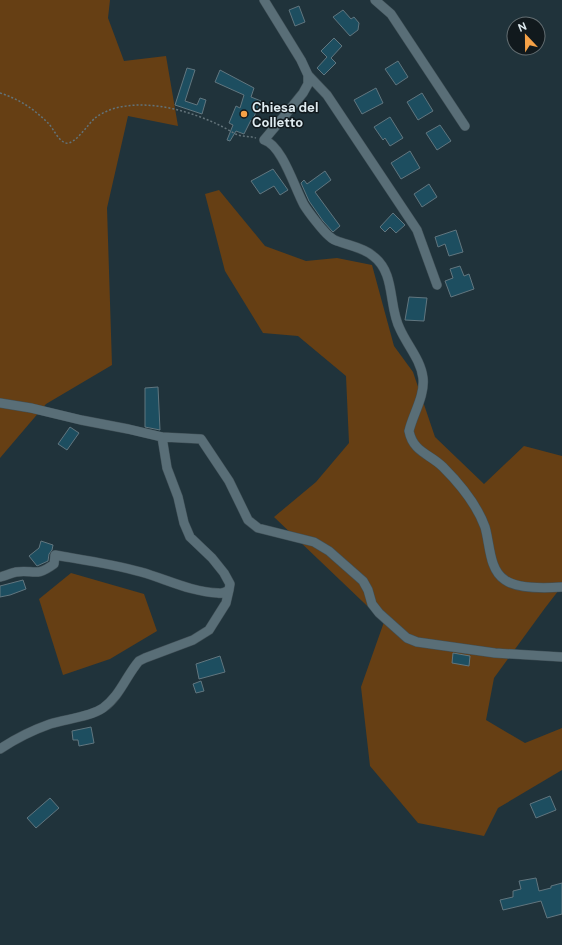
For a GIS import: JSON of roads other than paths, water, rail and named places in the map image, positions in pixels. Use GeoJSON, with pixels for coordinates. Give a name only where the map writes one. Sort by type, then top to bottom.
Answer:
{"type":"FeatureCollection","features":[{"type":"Feature","properties":{"kind":"street"},"geometry":{"type":"LineString","coordinates":[[264,0],[301,60],[308,75],[327,95],[417,230],[437,285]]}},
{"type":"Feature","properties":{"kind":"street"},"geometry":{"type":"LineString","coordinates":[[375,0],[391,14],[465,126]]}},
{"type":"Feature","properties":{"kind":"street"},"geometry":{"type":"LineString","coordinates":[[308,75],[308,84],[303,93],[266,140],[275,148],[295,183],[304,206],[330,237],[338,242],[361,249],[374,256],[385,272],[390,286],[398,325],[421,367],[423,379],[422,395],[409,431],[414,445],[443,467],[470,498],[485,528],[494,565],[498,574],[505,581],[518,585],[562,587]]}},
{"type":"Feature","properties":{"kind":"street"},"geometry":{"type":"LineString","coordinates":[[0,403],[31,408],[162,437],[201,439],[229,482],[248,520],[258,528],[314,542],[329,551],[363,581],[368,590],[372,604],[379,613],[407,638],[417,642],[495,652],[562,657]]}},
{"type":"Feature","properties":{"kind":"street"},"geometry":{"type":"LineString","coordinates":[[0,749],[44,726],[102,708],[114,698],[139,661],[156,653],[193,640],[209,630],[226,603],[230,590],[230,584],[224,573],[212,558],[190,537],[184,523],[178,497],[167,468],[162,437]]}},
{"type":"Feature","properties":{"kind":"street"},"geometry":{"type":"LineString","coordinates":[[0,577],[16,572],[37,573],[46,570],[54,564],[55,555],[139,571],[197,590],[219,594],[230,590]]}},
{"type":"Feature","properties":{"kind":"place","name":"Chiesa del Colletto"},"geometry":{"type":"Point","coordinates":[244,114]}}]}
